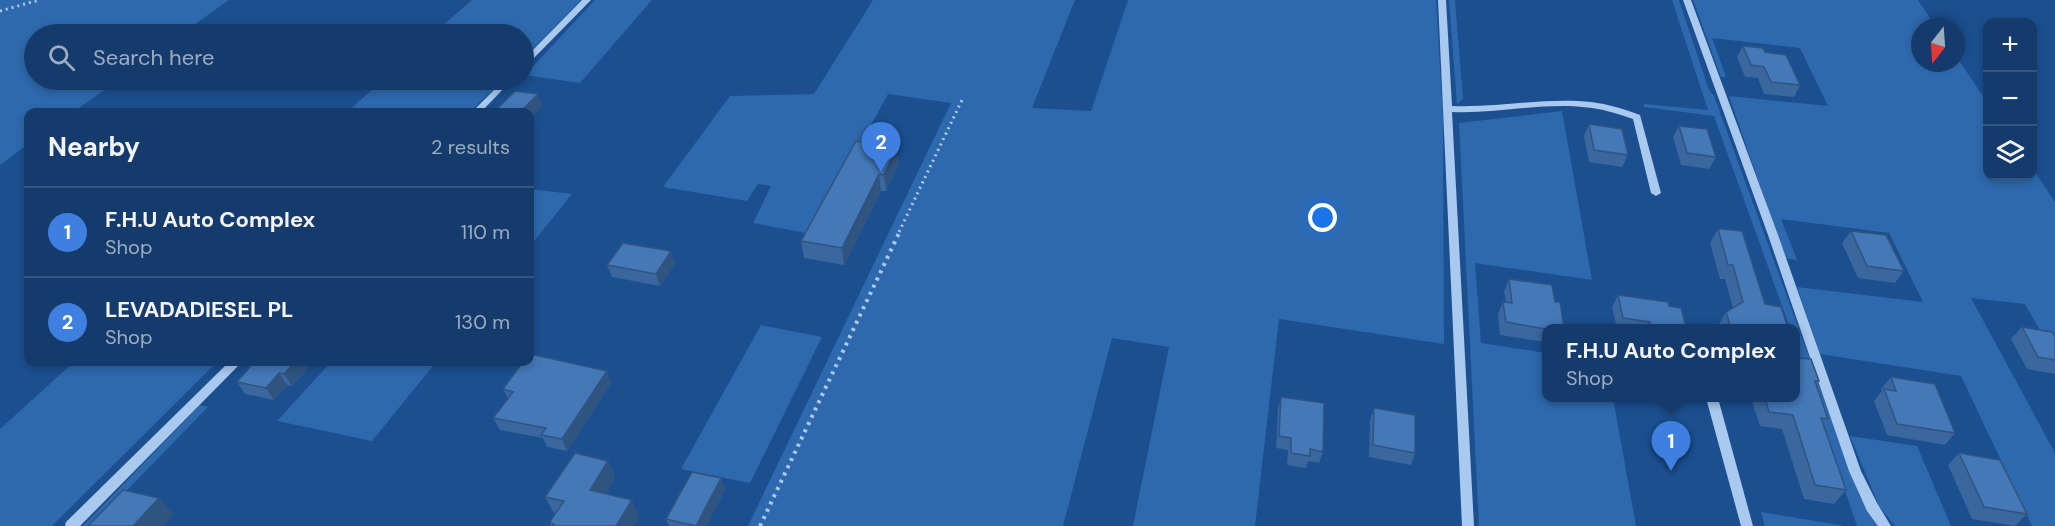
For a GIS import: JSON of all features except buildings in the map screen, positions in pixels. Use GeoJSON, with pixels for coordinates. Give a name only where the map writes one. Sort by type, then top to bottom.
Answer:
{"type":"FeatureCollection","features":[{"type":"Feature","properties":{"kind":"street"},"geometry":{"type":"LineString","coordinates":[[534,53],[587,0]]}},
{"type":"Feature","properties":{"kind":"street"},"geometry":{"type":"LineString","coordinates":[[1442,0],[1468,526]]}},
{"type":"Feature","properties":{"kind":"street"},"geometry":{"type":"LineString","coordinates":[[1687,0],[1773,235],[1855,471],[1872,507],[1885,526]]}},
{"type":"Feature","properties":{"kind":"street"},"geometry":{"type":"LineString","coordinates":[[480,108],[498,90]]}},
{"type":"Feature","properties":{"kind":"street"},"geometry":{"type":"LineString","coordinates":[[1447,109],[1468,111],[1562,103],[1621,110],[1637,117],[1656,193]]}},
{"type":"Feature","properties":{"kind":"street"},"geometry":{"type":"LineString","coordinates":[[71,526],[232,366]]}},
{"type":"Feature","properties":{"kind":"street"},"geometry":{"type":"LineString","coordinates":[[1713,402],[1747,526]]}},
{"type":"Feature","properties":{"kind":"path"},"geometry":{"type":"LineString","coordinates":[[0,11],[39,0]]}},
{"type":"Feature","properties":{"kind":"path"},"geometry":{"type":"LineString","coordinates":[[760,526],[962,100]]}},
{"type":"Feature","properties":{"kind":"shaded area"},"geometry":{"type":"Polygon","coordinates":[[[0,0],[229,0],[195,24],[24,24],[24,90],[105,90],[79,108],[24,108],[24,147],[0,165],[0,0]]]}},
{"type":"Feature","properties":{"kind":"shaded area"},"geometry":{"type":"Polygon","coordinates":[[[472,0],[581,0],[534,48],[534,24],[444,24],[472,0]]]}},
{"type":"Feature","properties":{"kind":"shaded area"},"geometry":{"type":"Polygon","coordinates":[[[595,0],[652,0],[580,83],[534,76],[534,65],[595,0]]]}},
{"type":"Feature","properties":{"kind":"shaded area"},"geometry":{"type":"Polygon","coordinates":[[[873,0],[1075,0],[1032,108],[1091,111],[1128,0],[1436,0],[1443,119],[1444,344],[1279,319],[1255,526],[1133,526],[1169,347],[1112,338],[1063,526],[748,526],[951,103],[888,94],[811,234],[753,223],[771,186],[758,184],[747,201],[663,187],[730,96],[814,94],[873,0]]]}},
{"type":"Feature","properties":{"kind":"shaded area"},"geometry":{"type":"Polygon","coordinates":[[[1449,0],[1455,0],[1463,99],[1457,104],[1449,0]]]}},
{"type":"Feature","properties":{"kind":"shaded area"},"geometry":{"type":"Polygon","coordinates":[[[1672,0],[1679,0],[1709,90],[1714,96],[1797,324],[1789,324],[1714,116],[1644,107],[1644,104],[1708,110],[1672,0]]]}},
{"type":"Feature","properties":{"kind":"shaded area"},"geometry":{"type":"Polygon","coordinates":[[[1693,0],[1918,0],[1930,18],[1911,18],[1911,72],[1965,72],[1965,69],[1983,96],[1983,180],[2037,180],[2037,175],[2055,202],[2055,335],[2042,334],[2025,304],[1971,298],[2055,453],[2055,526],[2032,526],[1961,376],[1820,354],[1797,287],[1923,302],[1889,233],[1781,219],[1797,260],[1785,258],[1729,96],[1828,106],[1800,48],[1712,38],[1726,77],[1721,77],[1693,0]]]}},
{"type":"Feature","properties":{"kind":"shaded area"},"geometry":{"type":"Polygon","coordinates":[[[372,90],[493,90],[474,108],[352,108],[372,90]]]}},
{"type":"Feature","properties":{"kind":"shaded area"},"geometry":{"type":"Polygon","coordinates":[[[1562,111],[1592,280],[1475,263],[1481,343],[1542,352],[1542,402],[1614,402],[1636,526],[1479,526],[1459,123],[1562,111]]]}},
{"type":"Feature","properties":{"kind":"shaded area"},"geometry":{"type":"Polygon","coordinates":[[[534,189],[572,194],[534,241],[534,189]]]}},
{"type":"Feature","properties":{"kind":"shaded area"},"geometry":{"type":"Polygon","coordinates":[[[761,325],[822,337],[750,483],[681,469],[761,325]]]}},
{"type":"Feature","properties":{"kind":"shaded area"},"geometry":{"type":"Polygon","coordinates":[[[1800,332],[1859,494],[1878,526],[1857,526],[1800,358],[1800,332]]]}},
{"type":"Feature","properties":{"kind":"shaded area"},"geometry":{"type":"Polygon","coordinates":[[[70,366],[213,366],[52,526],[0,526],[0,429],[70,366]]]}},
{"type":"Feature","properties":{"kind":"shaded area"},"geometry":{"type":"Polygon","coordinates":[[[327,366],[433,366],[372,441],[277,421],[327,366]]]}},
{"type":"Feature","properties":{"kind":"shaded area"},"geometry":{"type":"Polygon","coordinates":[[[200,405],[208,407],[92,526],[83,526],[200,405]]]}},
{"type":"Feature","properties":{"kind":"shaded area"},"geometry":{"type":"Polygon","coordinates":[[[1850,436],[1917,446],[1951,526],[1895,526],[1879,506],[1850,436]]]}},
{"type":"Feature","properties":{"kind":"shaded area"},"geometry":{"type":"Polygon","coordinates":[[[1761,512],[1845,526],[1765,526],[1761,512]]]}},
{"type":"Feature","properties":{"kind":"place","name":"LEVADADIESEL PL"},"geometry":{"type":"Point","coordinates":[881,172]}},
{"type":"Feature","properties":{"kind":"place","name":"F.H.U Auto Complex"},"geometry":{"type":"Point","coordinates":[1671,471]}}]}
